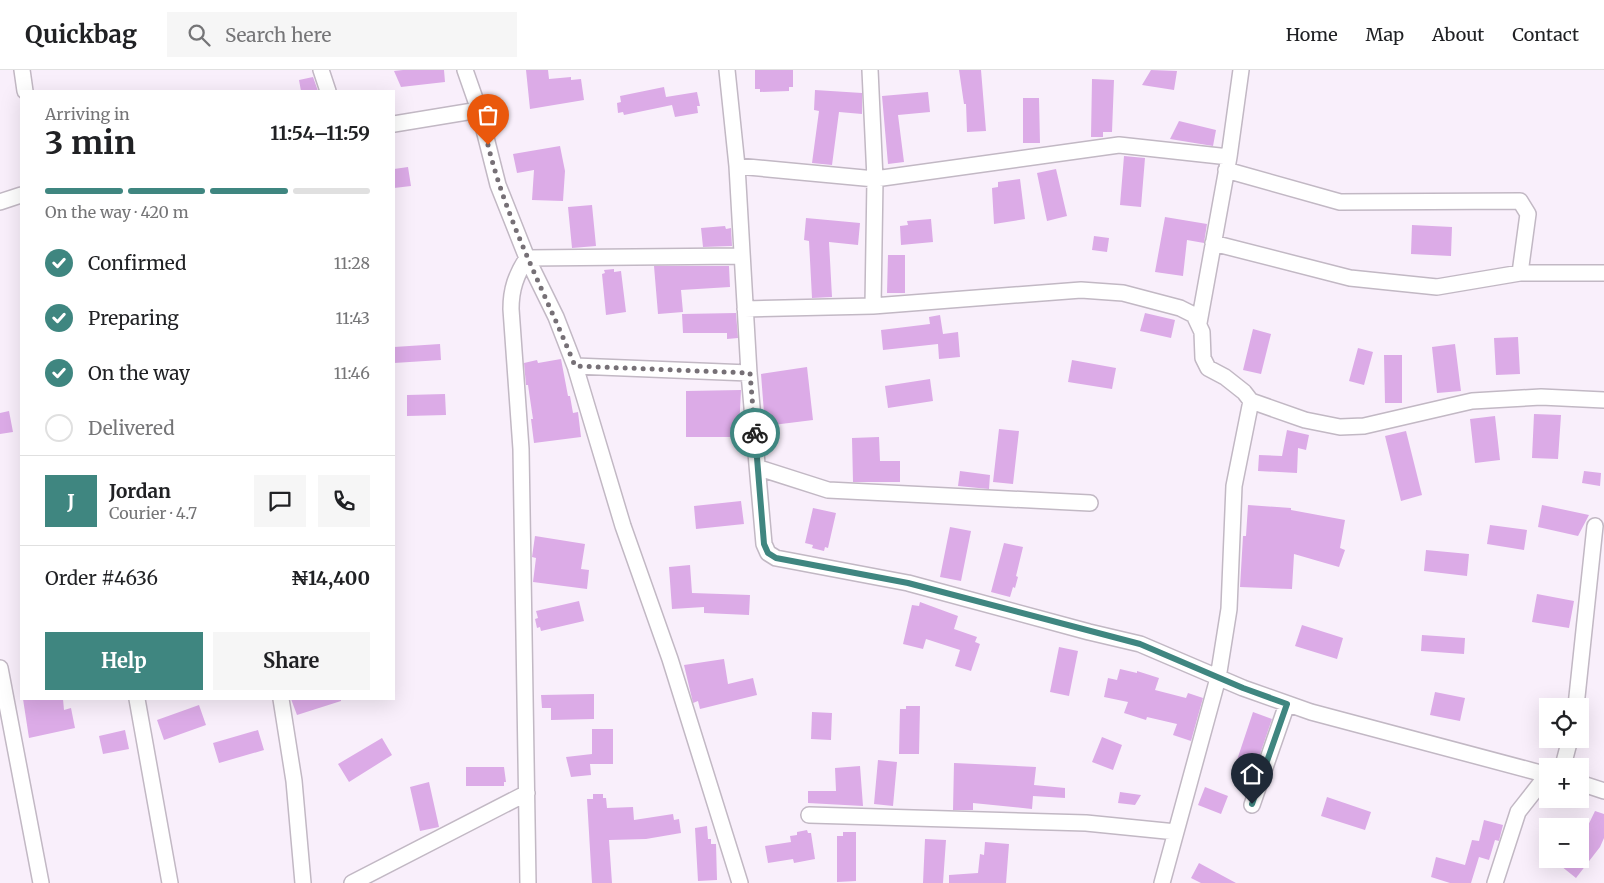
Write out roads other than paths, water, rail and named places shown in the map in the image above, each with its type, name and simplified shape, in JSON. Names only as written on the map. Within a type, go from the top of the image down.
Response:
[{"type":"street","points":[[22,70],[25,90]]},
{"type":"street","points":[[321,70],[328,90]]},
{"type":"street","points":[[465,70],[479,110],[498,185],[526,258],[556,317],[575,366],[623,526],[670,658],[740,883]]},
{"type":"street","points":[[727,70],[737,166],[745,309],[764,544],[768,553],[776,558],[908,583],[1140,644],[1218,678],[1287,704],[1395,736],[1539,773]]},
{"type":"street","points":[[870,70],[875,179],[873,306]]},
{"type":"street","points":[[1241,70],[1228,164],[1199,323],[1203,358],[1208,368],[1232,382],[1251,401],[1305,420],[1340,427],[1364,426],[1472,402],[1540,397],[1604,400]]},
{"type":"street","points":[[395,124],[479,110]]},
{"type":"street","points":[[737,166],[875,179],[1119,145],[1228,164],[1340,202],[1520,200],[1528,214],[1520,273]]},
{"type":"street","points":[[0,202],[20,196]]},
{"type":"street","points":[[1213,243],[1350,278],[1437,287],[1520,273],[1604,273]]},
{"type":"street","points":[[526,258],[742,256]]},
{"type":"street","points":[[526,258],[515,276],[511,294],[511,309],[521,449],[522,608],[528,883]]},
{"type":"street","points":[[745,309],[873,306],[1080,290],[1123,293],[1180,308],[1194,315],[1199,323]]},
{"type":"street","points":[[575,366],[750,373]]},
{"type":"street","points":[[1162,883],[1218,678],[1229,609],[1234,486],[1251,401]]},
{"type":"street","points":[[759,468],[828,490],[1090,503]]},
{"type":"street","points":[[1577,698],[1595,526]]},
{"type":"street","points":[[0,668],[41,883]]},
{"type":"street","points":[[137,700],[170,883]]},
{"type":"street","points":[[281,700],[294,781],[303,883]]},
{"type":"street","points":[[1252,804],[1287,704]]},
{"type":"street","points":[[1496,883],[1518,812],[1539,785]]},
{"type":"street","points":[[1589,786],[1604,791]]},
{"type":"street","points":[[352,883],[527,793]]},
{"type":"street","points":[[809,815],[1086,823],[1176,832]]}]
